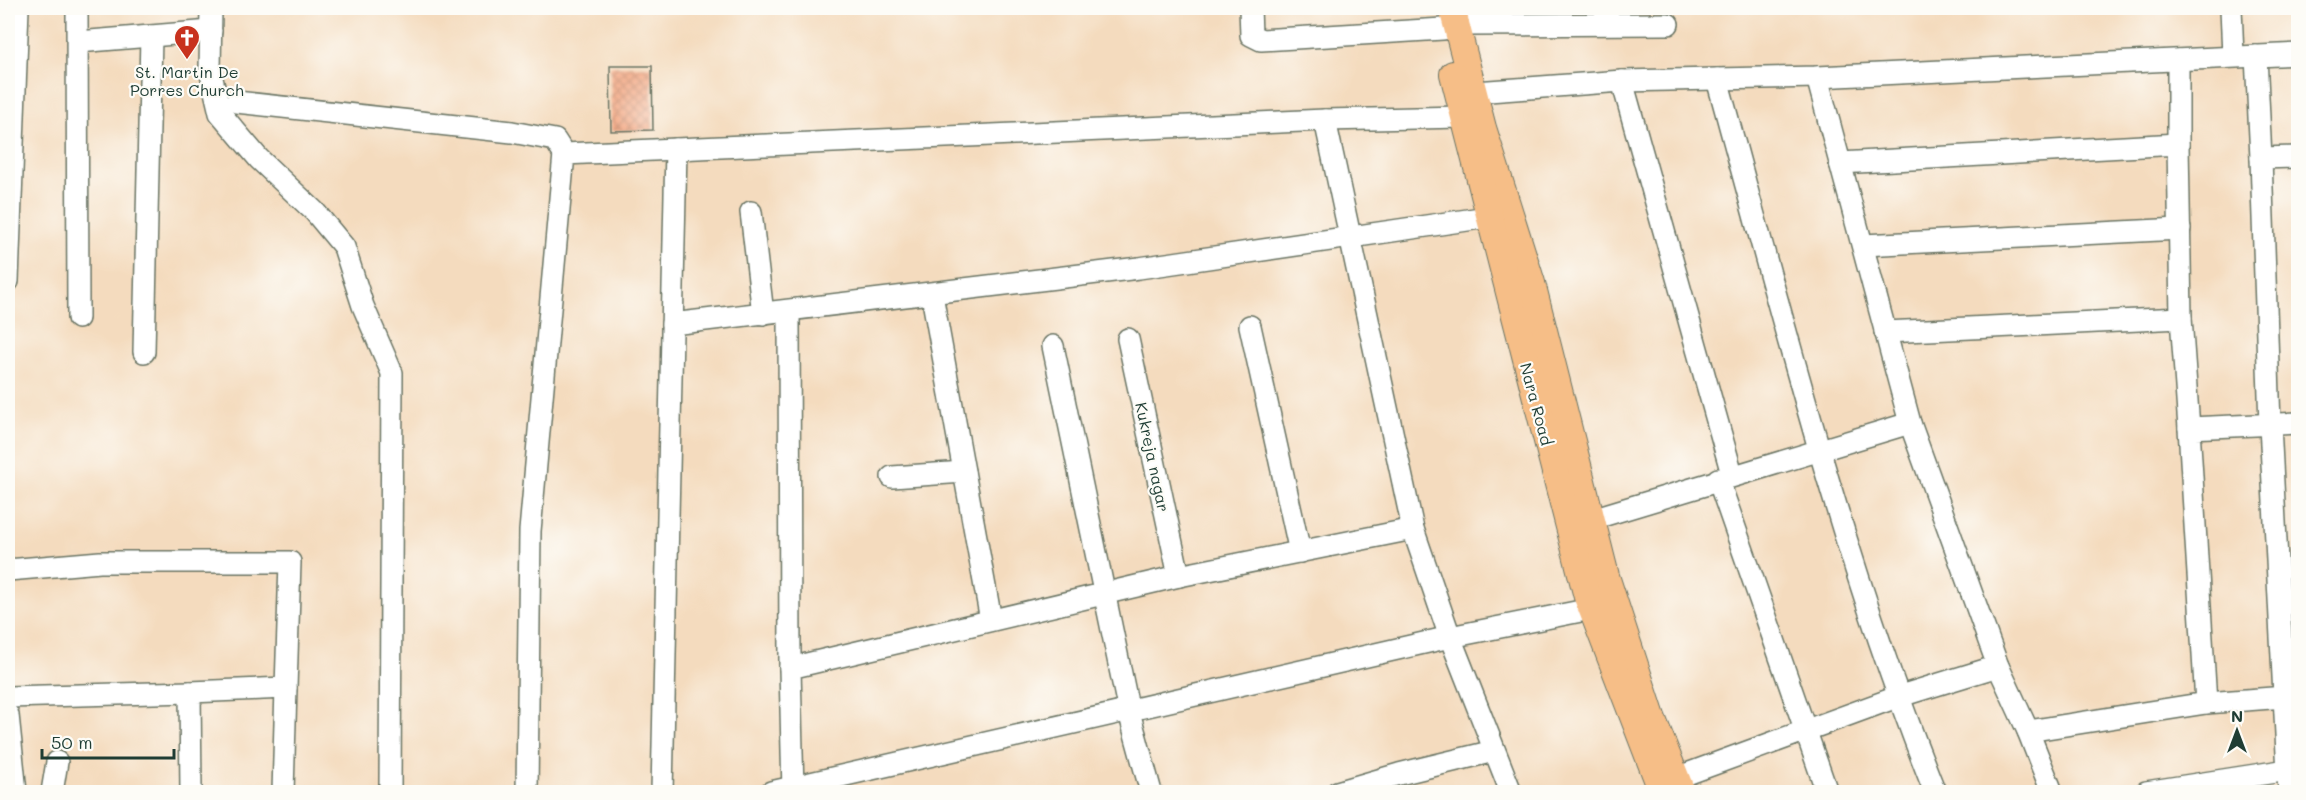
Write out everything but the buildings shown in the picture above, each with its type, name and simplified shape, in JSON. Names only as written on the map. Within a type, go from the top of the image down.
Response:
[{"type":"main road","name":"Nara Road","points":[[1447,17],[1475,92],[1532,284],[1606,576],[1673,787]]},
{"type":"main road","name":"Nara Road","points":[[1447,17],[1462,117],[1591,609],[1673,787]]},
{"type":"street","points":[[8,8],[16,8],[8,280]]},
{"type":"street","points":[[77,8],[78,318]]},
{"type":"street","points":[[211,8],[210,70],[220,112],[259,159],[315,212],[344,247],[363,306],[392,373],[390,792]]},
{"type":"street","points":[[1250,8],[1251,35],[1261,40],[1447,17],[1668,24]]},
{"type":"street","points":[[2231,8],[2233,56]]},
{"type":"street","points":[[78,42],[152,36],[211,36]]},
{"type":"street","points":[[144,352],[152,36]]},
{"type":"street","points":[[1475,92],[1622,81],[1717,80],[2298,54]]},
{"type":"street","points":[[2256,56],[2270,425],[2290,697],[2289,792]]},
{"type":"street","points":[[2178,60],[2181,318],[2206,703]]},
{"type":"street","points":[[1817,76],[1910,423],[1998,666],[2028,731],[2052,792]]},
{"type":"street","points":[[1717,80],[1820,451],[1897,698],[1935,792]]},
{"type":"street","points":[[1622,81],[1725,477],[1804,731],[1827,792]]},
{"type":"street","points":[[236,102],[512,132],[555,140],[564,153],[530,531],[527,792]]},
{"type":"street","points":[[564,153],[1325,120],[1462,117]]},
{"type":"street","points":[[1325,120],[1413,529],[1450,637],[1511,792]]},
{"type":"street","points":[[1840,163],[2178,144]]},
{"type":"street","points":[[662,792],[676,149]]},
{"type":"street","points":[[2261,158],[2298,158]]},
{"type":"street","points":[[751,212],[763,314]]},
{"type":"street","points":[[672,324],[932,295],[1488,217]]},
{"type":"street","points":[[1863,245],[2180,229]]},
{"type":"street","points":[[932,295],[991,620]]},
{"type":"street","points":[[789,311],[790,668],[793,790]]},
{"type":"street","points":[[1885,332],[2181,318]]},
{"type":"street","points":[[1250,326],[1300,552]]},
{"type":"street","name":"Kukreja nagar","points":[[1128,339],[1179,576]]},
{"type":"street","points":[[1053,346],[1129,712],[1152,792]]},
{"type":"street","points":[[1592,519],[1910,423]]},
{"type":"street","points":[[2188,428],[2298,423]]},
{"type":"street","points":[[892,477],[964,472]]},
{"type":"street","points":[[790,668],[1179,576],[1413,529]]},
{"type":"street","points":[[8,570],[100,562],[290,562],[283,792]]},
{"type":"street","points":[[771,792],[793,790],[1450,637],[1591,609]]},
{"type":"street","points":[[1673,787],[1804,731],[1998,666]]},
{"type":"street","points":[[8,697],[190,693],[286,688]]},
{"type":"street","points":[[190,693],[191,792]]},
{"type":"street","points":[[2028,731],[2206,703],[2290,697]]},
{"type":"street","points":[[8,715],[16,792]]},
{"type":"street","points":[[1337,792],[1403,783],[1494,751]]},
{"type":"street","points":[[52,792],[57,762]]},
{"type":"street","points":[[2146,792],[2288,770]]},
{"type":"place","name":"St. Martin De Porres Church","points":[[187,61]]}]
